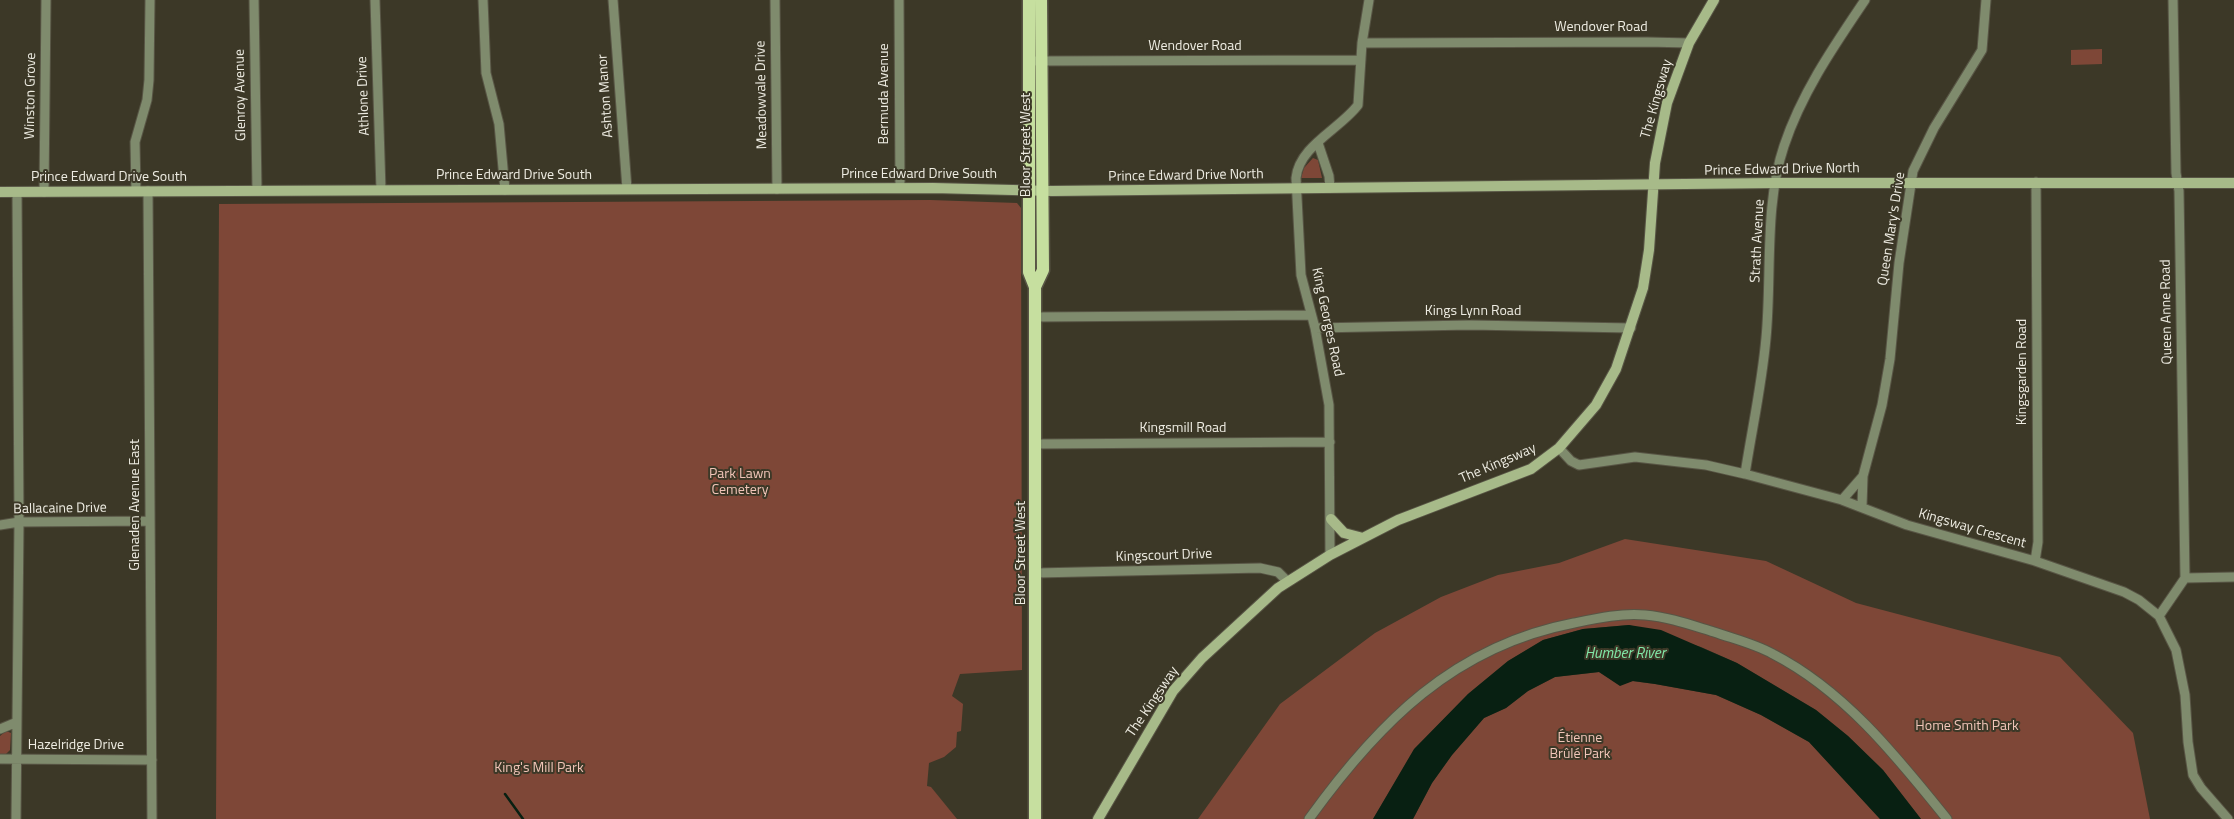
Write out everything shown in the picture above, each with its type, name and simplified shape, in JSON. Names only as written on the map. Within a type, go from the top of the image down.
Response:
[{"type":"main road","name":"Bloor Street West","points":[[1029,0],[1027,190],[1029,272],[1035,287],[1036,317],[1035,819]]},
{"type":"main road","name":"Bloor Street West","points":[[1035,287],[1043,270],[1042,0]]},
{"type":"street","name":"Winston Grove","points":[[44,192],[46,0]]},
{"type":"street","points":[[136,191],[135,142],[147,100],[150,80],[150,0]]},
{"type":"street","name":"Glenroy Avenue","points":[[254,0],[257,190]]},
{"type":"street","name":"Athlone Drive","points":[[375,0],[381,190]]},
{"type":"street","points":[[482,0],[486,72],[499,124],[504,190]]},
{"type":"street","name":"Ashton Manor","points":[[613,0],[627,189]]},
{"type":"street","name":"Meadowvale Drive","points":[[775,0],[777,189]]},
{"type":"street","name":"Bermuda Avenue","points":[[899,0],[900,188]]},
{"type":"street","name":"King Georges Road","points":[[1330,555],[1329,405],[1315,328],[1301,275],[1296,188],[1297,172],[1301,160],[1358,105],[1362,43],[1370,0]]},
{"type":"street","name":"The Kingsway","points":[[1098,819],[1159,713],[1184,678],[1249,614],[1287,581],[1330,555],[1420,510],[1531,469],[1559,448],[1583,422],[1608,386],[1631,328],[1645,277],[1652,185],[1663,119],[1689,43],[1714,0]]},
{"type":"street","name":"Strath Avenue","points":[[1745,474],[1766,339],[1775,183],[1784,145],[1800,106],[1827,57],[1865,0]]},
{"type":"street","name":"Queen Mary's Drive","points":[[1862,506],[1862,476],[1882,405],[1890,359],[1899,263],[1910,182],[1913,171],[1934,128],[1982,50],[1986,0]]},
{"type":"street","name":"Queen Anne Road","points":[[2173,0],[2185,578]]},
{"type":"street","name":"Wendover Road","points":[[1362,43],[1689,43]]},
{"type":"street","name":"Wendover Road","points":[[1028,61],[1361,60]]},
{"type":"street","points":[[1318,143],[1329,176],[1330,188]]},
{"type":"street","name":"Prince Edward Drive North","points":[[1027,190],[1910,182],[2234,183]]},
{"type":"street","name":"Kingsgarden Road","points":[[2035,561],[2038,542],[2036,182]]},
{"type":"street","name":"Prince Edward Drive South","points":[[0,192],[900,188],[1027,190]]},
{"type":"street","name":"Glenaden Avenue East","points":[[148,191],[152,819]]},
{"type":"street","points":[[16,819],[19,522],[17,192]]},
{"type":"street","points":[[1036,317],[1311,315]]},
{"type":"street","name":"Kings Lynn Road","points":[[1315,328],[1460,325],[1631,328]]},
{"type":"street","name":"Kingsmill Road","points":[[1036,444],[1330,442]]},
{"type":"street","name":"Kingsway Crescent","points":[[1559,448],[1571,461],[1579,465],[1635,457],[1706,465],[1745,474],[1842,500],[1862,506],[1907,525],[2035,561],[2124,592],[2139,600],[2159,616],[2176,650],[2181,671],[2193,775],[2201,788],[2228,819]]},
{"type":"street","name":"Queen Mary's Drive","points":[[1842,500],[1862,476]]},
{"type":"street","points":[[1331,519],[1344,534],[1363,538]]},
{"type":"street","name":"Ballacaine Drive","points":[[0,525],[19,522],[150,521]]},
{"type":"street","name":"Kingscourt Drive","points":[[1036,573],[1260,568],[1278,572],[1287,581]]},
{"type":"street","points":[[2159,616],[2185,578],[2234,577]]},
{"type":"street","points":[[1309,819],[1330,789],[1383,728],[1426,688],[1449,673],[1475,657],[1521,636],[1569,624],[1631,614],[1682,622],[1773,654],[1850,709],[1875,734],[1946,819]]},
{"type":"street","points":[[0,729],[17,722]]},
{"type":"street","name":"Hazelridge Drive","points":[[0,759],[152,760]]},
{"type":"green space","points":[[2102,49],[2102,64],[2071,65],[2071,50]]},
{"type":"green space","points":[[1313,158],[1318,160],[1322,178],[1301,178],[1304,168]]},
{"type":"green space","name":"Park Lawn Cemetery","points":[[930,200],[1017,203],[1021,208],[1022,670],[960,674],[952,696],[963,704],[961,731],[957,732],[956,747],[944,757],[929,763],[927,786],[931,787],[957,819],[216,819],[219,204]]},
{"type":"green space","name":"Home Smith Park","points":[[1625,539],[1766,561],[1856,603],[2060,657],[2133,733],[2150,819],[1921,819],[1883,770],[1848,736],[1816,710],[1737,663],[1701,647],[1629,625],[1583,629],[1543,640],[1508,661],[1468,694],[1415,749],[1373,819],[1198,819],[1280,704],[1375,633],[1441,597],[1498,575],[1559,563]]},
{"type":"green space","name":"Étienne Brûlé Park","points":[[1599,672],[1620,685],[1632,681],[1716,695],[1761,715],[1809,742],[1880,819],[1413,819],[1432,783],[1452,755],[1484,718],[1506,708],[1528,691],[1555,677]]},
{"type":"green space","points":[[6,731],[11,733],[10,750],[6,754],[0,754],[0,736]]},
{"type":"water","name":"Humber River","points":[[1629,625],[1661,630],[1737,663],[1816,710],[1848,736],[1883,770],[1921,819],[1880,819],[1809,742],[1761,715],[1716,695],[1633,681],[1620,686],[1599,672],[1555,677],[1528,691],[1506,708],[1484,718],[1452,755],[1432,783],[1413,819],[1373,819],[1414,749],[1468,694],[1508,661],[1543,640],[1583,629]]},
{"type":"waterway","points":[[505,794],[523,819]]},
{"type":"park label","name":"King's Mill Park","points":[[539,769]]}]
